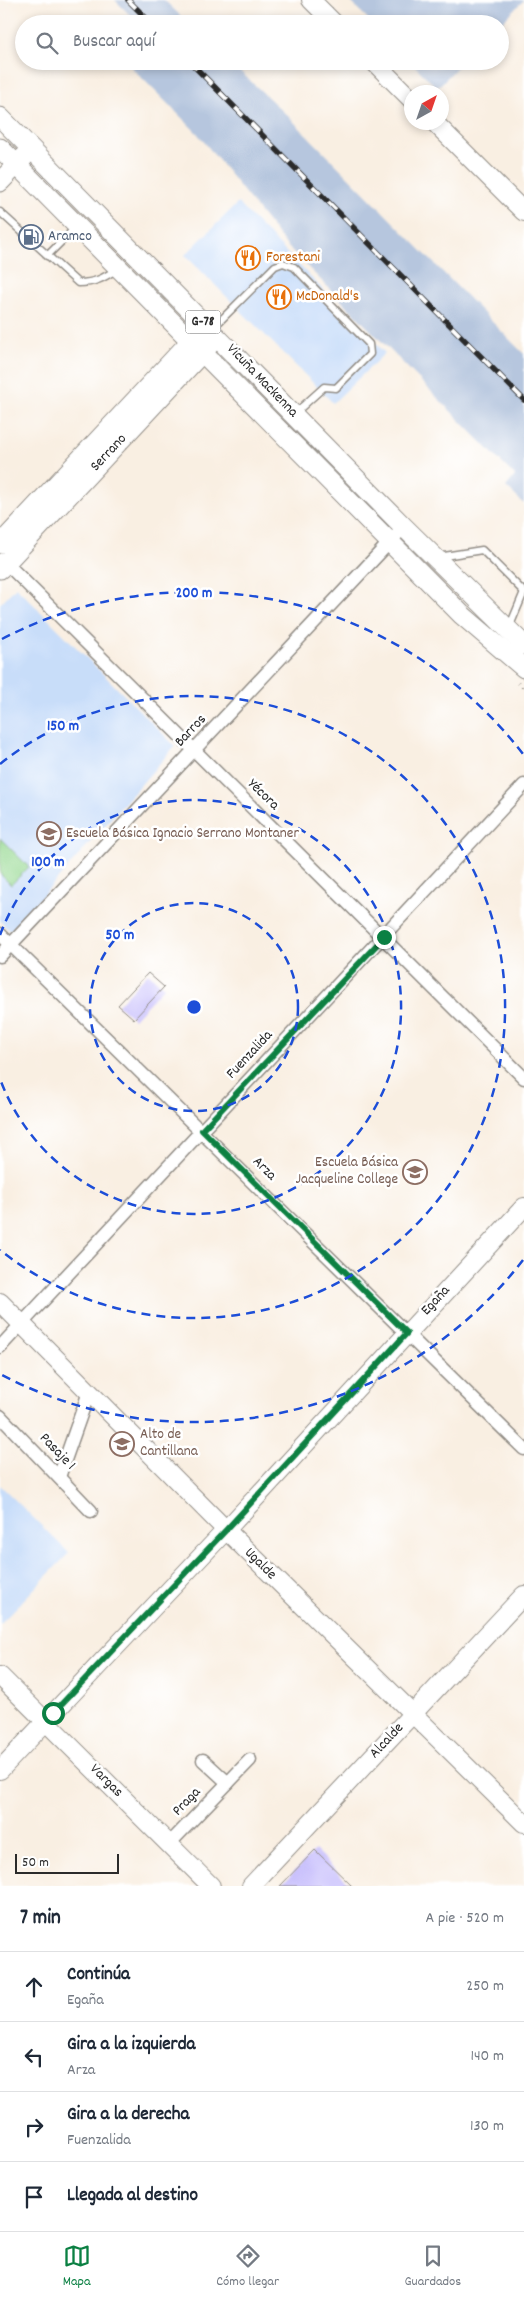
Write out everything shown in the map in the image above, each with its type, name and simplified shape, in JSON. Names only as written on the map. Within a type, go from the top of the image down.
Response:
[{"type":"main road","name":"Vicuña Mackenna","points":[[0,117],[404,527],[524,645]]},
{"type":"main road","name":"Vicuña Mackenna","points":[[0,148],[467,620],[524,668]]},
{"type":"main road","points":[[0,182],[31,149]]},
{"type":"main road","name":"Serrano","points":[[2,563],[211,330]]},
{"type":"street","points":[[311,0],[326,15]]},
{"type":"street","points":[[382,70],[404,92]]},
{"type":"street","points":[[442,130],[524,212]]},
{"type":"street","name":"Serrano","points":[[0,544],[196,347]]},
{"type":"street","name":"Barros","points":[[0,956],[404,527]]},
{"type":"street","name":"Yécora","points":[[2,563],[384,937],[524,1078]]},
{"type":"street","name":"Fuenzalida","points":[[0,1347],[524,785]]},
{"type":"street","name":"Arza","points":[[0,934],[202,1130],[524,1449]]},
{"type":"street","name":"Egaña","points":[[0,1770],[226,1530],[524,1206]]},
{"type":"street","name":"Ugalde","points":[[0,1302],[226,1530],[524,1822]]},
{"type":"street","points":[[59,1477],[89,1392]]},
{"type":"street","name":"Pasaje 1","points":[[0,1416],[91,1511]]},
{"type":"street","name":"Alcalde","points":[[251,1886],[524,1595]]},
{"type":"street","name":"Vargas","points":[[0,1676],[211,1886]]},
{"type":"street","points":[[203,1760],[228,1783]]},
{"type":"street","name":"Praga","points":[[169,1844],[250,1760]]},
{"type":"lane","points":[[0,212],[78,283],[91,283],[104,278],[118,268]]},
{"type":"lane","points":[[47,256],[77,226]]},
{"type":"lane","points":[[211,330],[275,266],[283,263],[294,267],[369,344],[370,354],[336,388],[324,387],[294,414]]},
{"type":"lane","points":[[435,557],[482,550],[524,592],[509,630]]},
{"type":"shaded area","points":[[115,0],[164,0],[180,15],[130,15]]},
{"type":"shaded area","points":[[349,0],[524,0],[509,15],[364,15]]},
{"type":"shaded area","points":[[134,70],[239,70],[290,118],[524,354],[524,504],[506,487],[515,476],[287,246],[197,133]]},
{"type":"shaded area","points":[[419,70],[454,70],[440,85],[434,85]]},
{"type":"shaded area","points":[[238,203],[385,353],[333,403],[185,255]]},
{"type":"shaded area","name":"Escuela Básica Ignacio Serrano Montaner","points":[[16,587],[175,746],[11,932],[0,921],[0,604]]},
{"type":"shaded area","points":[[0,1485],[69,1553],[0,1624]]},
{"type":"green space","points":[[0,838],[29,867],[11,885],[0,874]]},
{"type":"building","points":[[148,973],[164,987],[134,1019],[118,1005]]},
{"type":"building","points":[[315,1850],[352,1886],[280,1886]]},
{"type":"railway","points":[[128,0],[143,15]]},
{"type":"railway","points":[[198,70],[524,400]]},
{"type":"place","name":"Aramco","points":[[31,237]]},
{"type":"place","name":"Forestani","points":[[248,258]]},
{"type":"place","name":"McDonald's","points":[[279,297]]},
{"type":"place","name":"Escuela Básica Ignacio Serrano Montaner","points":[[49,834]]},
{"type":"place","name":"Escuela Básica Jacqueline College","points":[[415,1172]]},
{"type":"place","name":"Alto de Cantillana","points":[[122,1444]]},
{"type":"route","points":[[53,1713],[226,1530],[407,1333],[202,1130],[384,937]]}]
